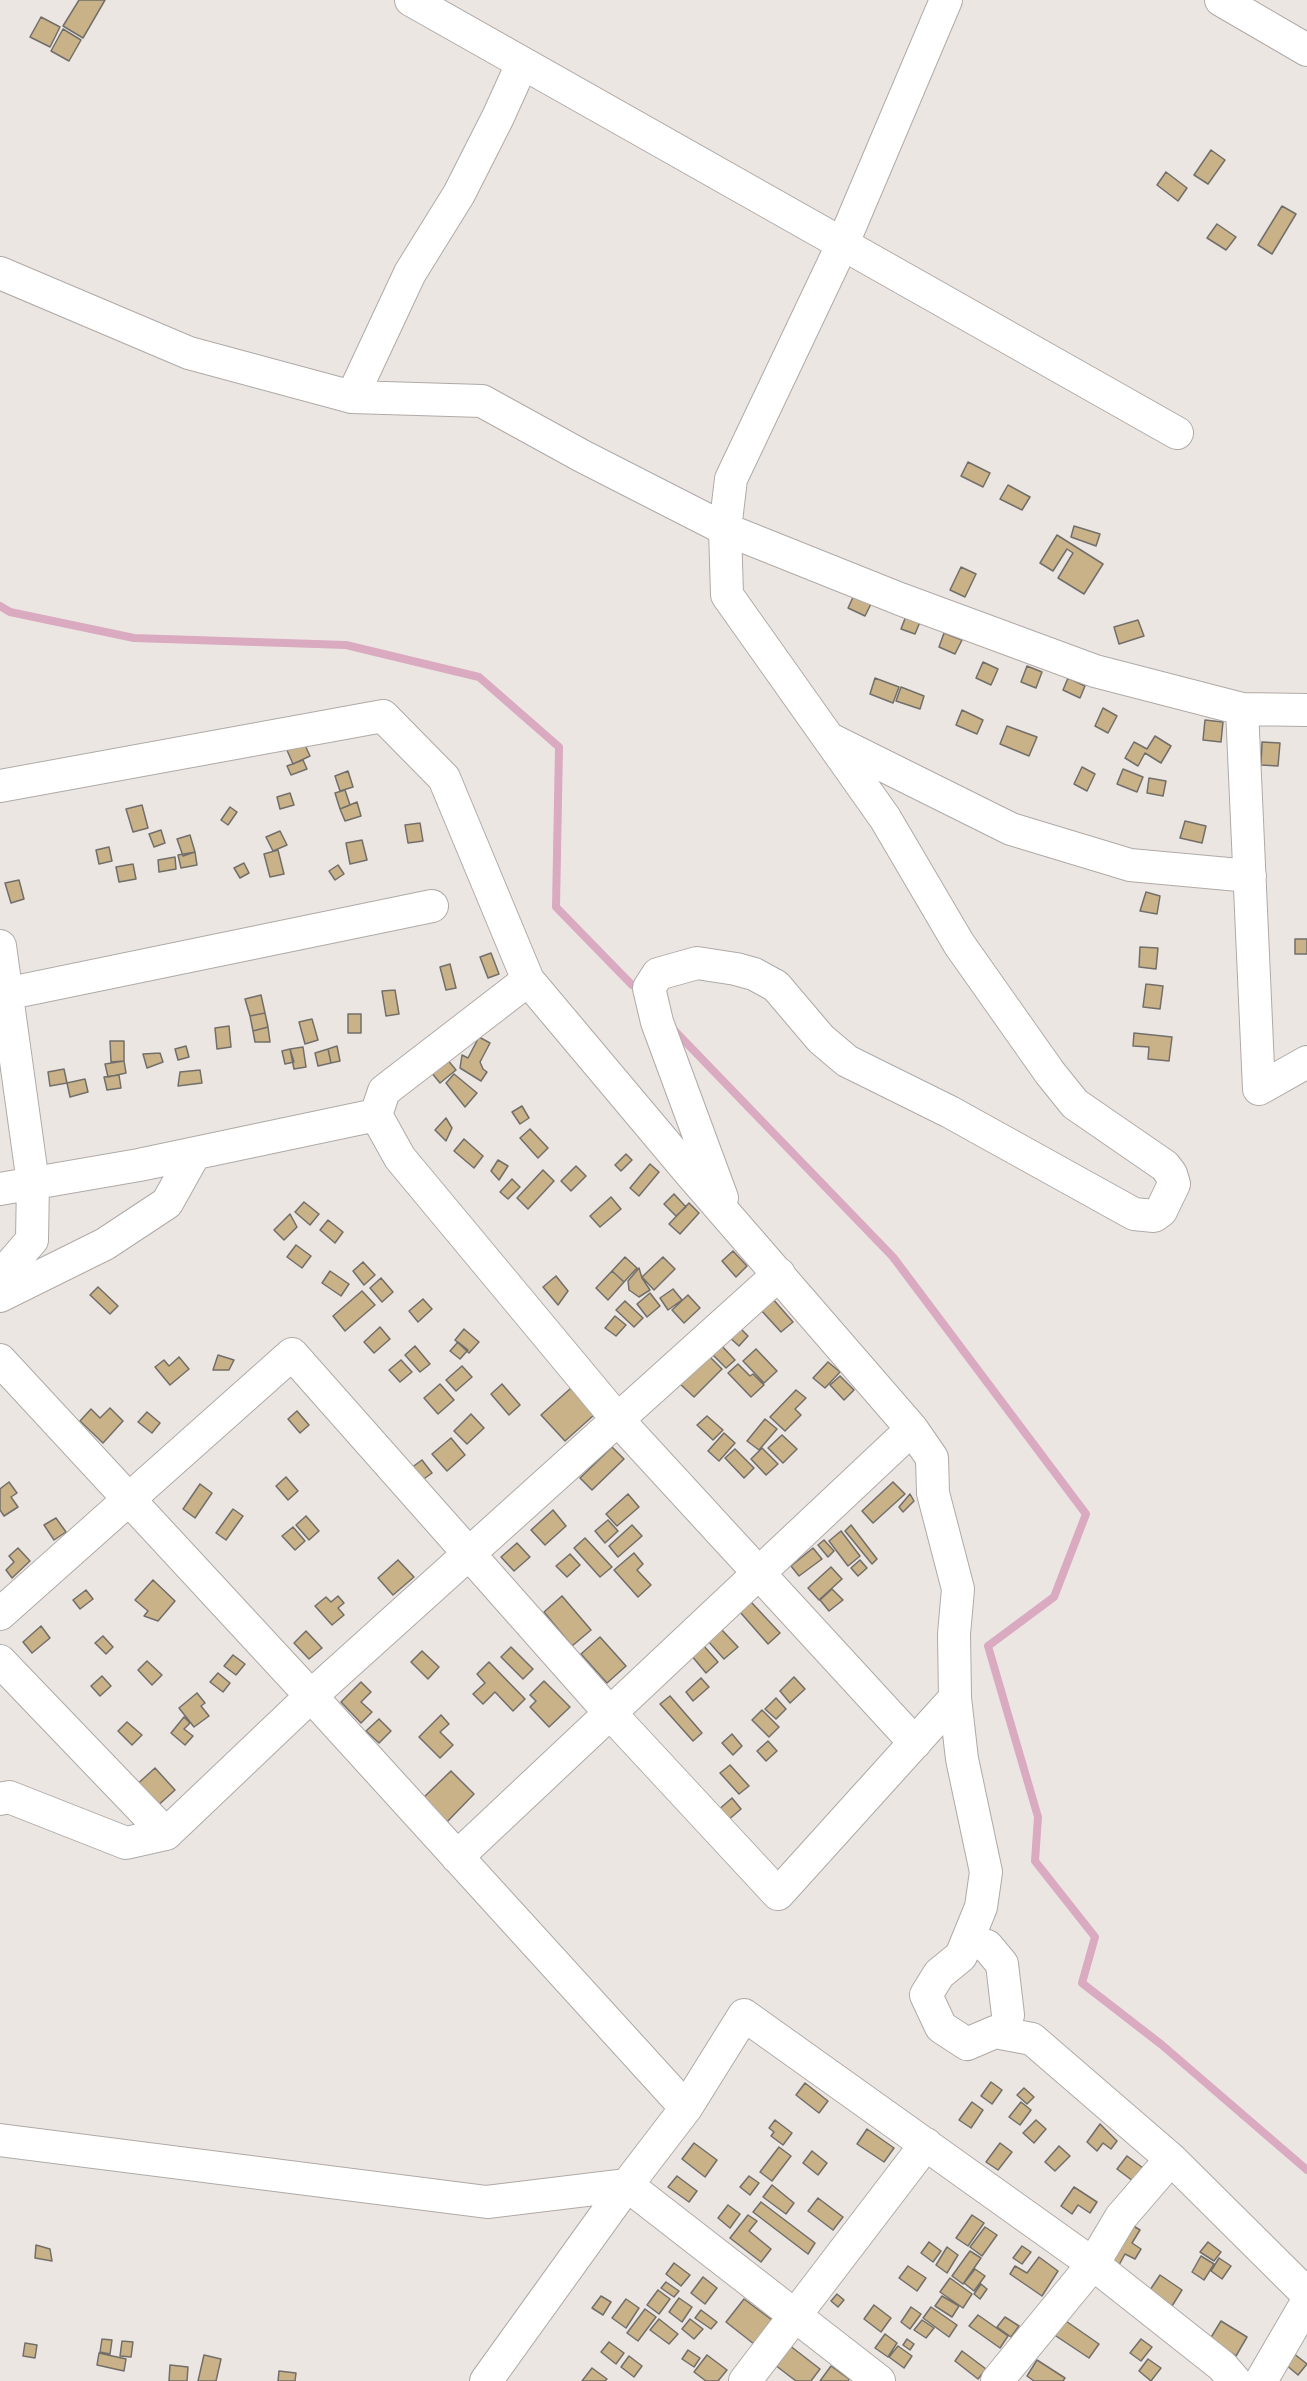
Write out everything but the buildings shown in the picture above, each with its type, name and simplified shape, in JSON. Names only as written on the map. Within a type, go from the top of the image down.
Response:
[{"type":"street","points":[[411,0],[1177,433]]},
{"type":"street","points":[[728,1216],[657,1022],[649,988],[658,974],[697,963],[754,974],[776,986],[821,1039],[847,1061],[950,1112],[1134,1214],[1154,1216],[1161,1212],[1174,1184],[1171,1174],[1165,1167],[1075,1104],[1050,1073],[959,944],[885,818],[727,595],[725,529],[731,479],[843,243],[946,0]]},
{"type":"street","points":[[1221,0],[1307,50]]},
{"type":"street","points":[[352,398],[410,273],[459,194],[522,64]]},
{"type":"street","points":[[0,273],[189,353],[352,398],[482,401],[582,456],[725,529],[900,599],[1095,671],[1242,709],[1307,710]]},
{"type":"street","points":[[1242,709],[1259,1089],[1307,1062]]},
{"type":"street","points":[[0,786],[383,716],[444,778],[528,980],[912,1430],[932,1458],[933,1493],[958,1589],[954,1634],[955,1698],[962,1759],[986,1872],[981,1907],[961,1956],[939,1974],[926,1995],[941,2027],[967,2044],[995,2032],[1032,2039],[1171,2159],[1307,2294]]},
{"type":"street","points":[[828,739],[1011,829],[1130,865],[1250,876]]},
{"type":"street","points":[[3,995],[432,906]]},
{"type":"street","points":[[0,946],[3,995],[33,1183],[32,1240],[0,1277]]},
{"type":"street","points":[[528,980],[384,1091],[376,1115],[400,1158],[618,1420],[915,1743]]},
{"type":"street","points":[[0,1189],[195,1153],[376,1115]]},
{"type":"street","points":[[0,1296],[105,1244],[167,1203],[195,1153]]},
{"type":"street","points":[[0,1799],[9,1797],[126,1843],[166,1834],[311,1696],[779,1274]]},
{"type":"street","points":[[0,1614],[292,1354],[610,1713],[778,1894],[955,1698]]},
{"type":"street","points":[[0,1360],[311,1696],[686,2108]]},
{"type":"street","points":[[457,1857],[912,1430]]},
{"type":"street","points":[[0,1661],[166,1834]]},
{"type":"street","points":[[968,1940],[987,1946],[1002,1964],[1008,2016]]},
{"type":"street","points":[[486,2381],[627,2185],[686,2108],[744,2014],[1093,2264],[1222,2366],[1235,2381]]},
{"type":"street","points":[[0,2139],[487,2202],[627,2185],[879,2381]]},
{"type":"street","points":[[745,2381],[926,2144]]},
{"type":"street","points":[[997,2381],[1093,2264],[1121,2217],[1171,2159]]},
{"type":"street","points":[[1261,2381],[1307,2302]]},
{"type":"waterway","points":[[0,606],[10,612],[134,638],[346,645],[479,677],[559,747],[556,907],[632,985]]},
{"type":"waterway","points":[[673,1029],[893,1257],[1086,1514],[1054,1597],[988,1646],[1038,1817],[1035,1861],[1095,1937],[1082,1983],[1162,2045],[1307,2170]]}]
